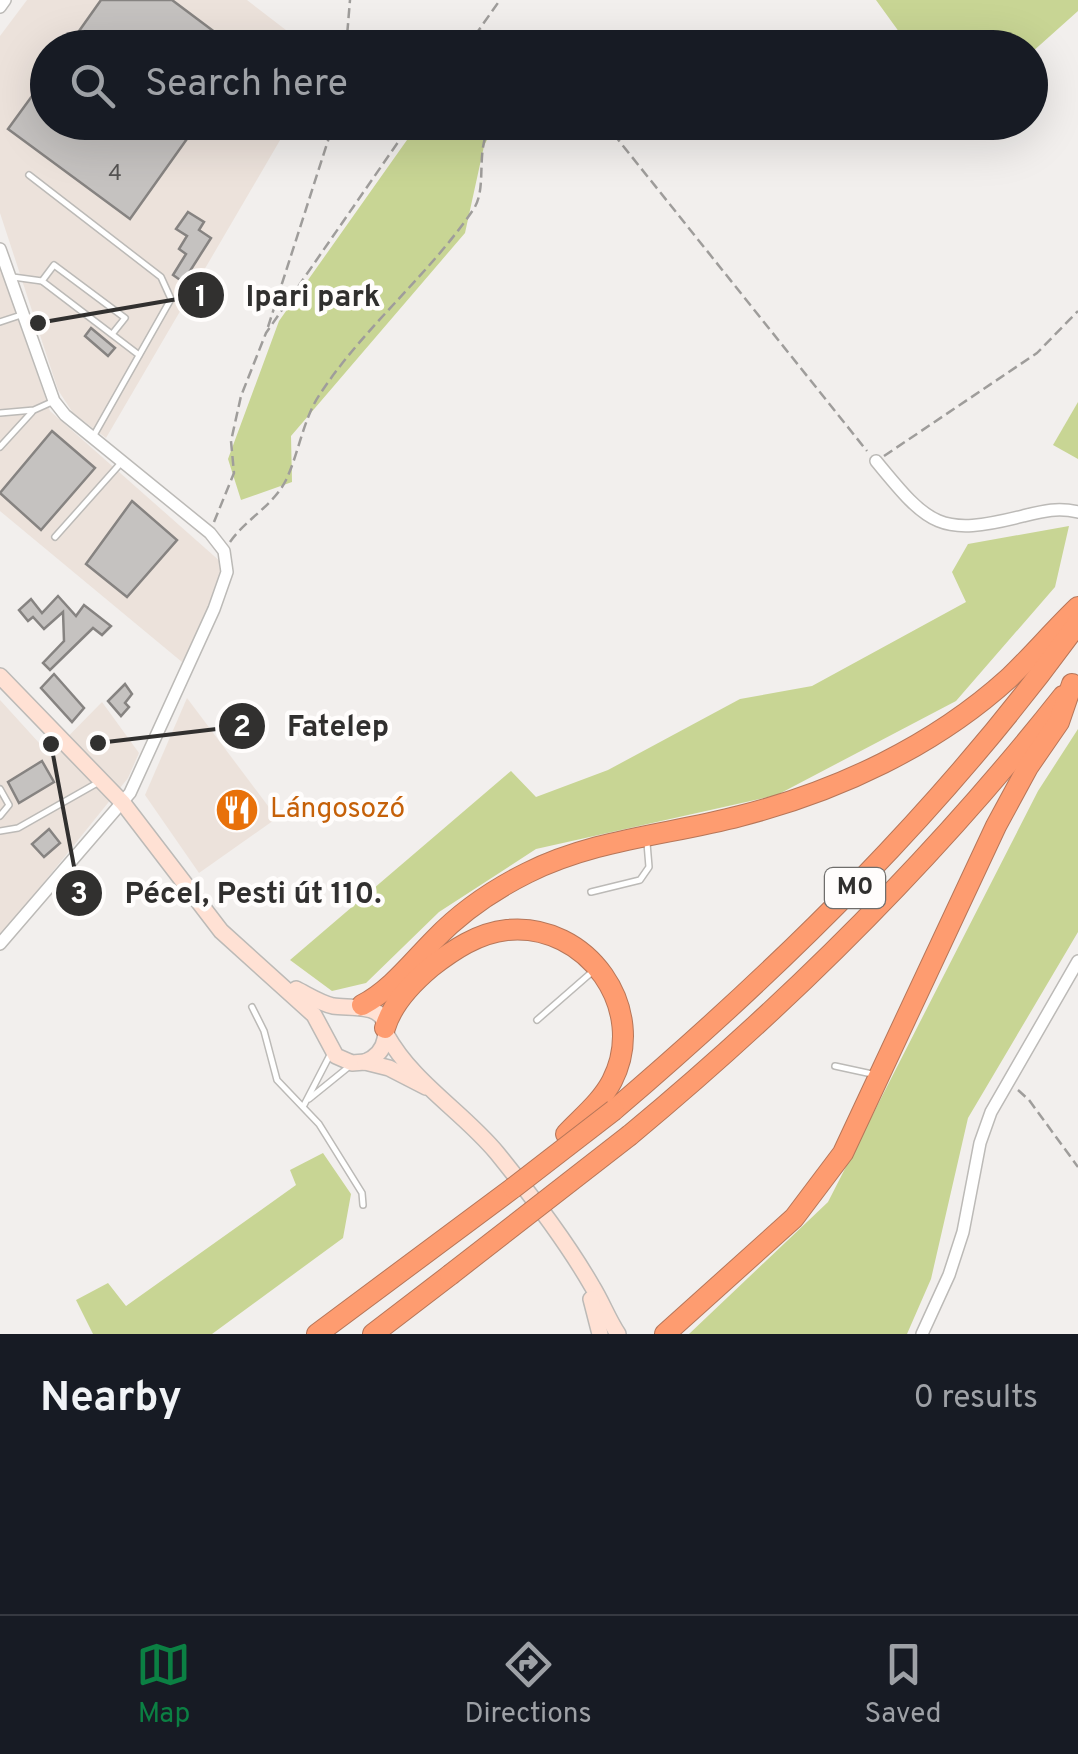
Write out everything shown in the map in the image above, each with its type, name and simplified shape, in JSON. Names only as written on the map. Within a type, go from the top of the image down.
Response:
[{"type":"highway","points":[[354,1006],[390,986],[450,924],[507,883],[575,852],[762,810],[816,793],[876,766],[930,736],[983,699],[1078,607]]},
{"type":"highway","name":"M0","points":[[317,1334],[614,1110],[746,994],[872,870],[968,763],[1078,623]]},
{"type":"highway","points":[[665,1334],[766,1246],[811,1198],[843,1153],[996,826],[1028,767],[1059,722],[1075,680]]},
{"type":"highway","name":"M0","points":[[372,1334],[630,1135],[764,1020],[860,928],[989,785],[1075,680]]},
{"type":"highway","points":[[385,1031],[393,1008],[427,971],[457,948],[485,935],[518,930],[540,933],[573,946],[598,966],[620,1010],[623,1044],[612,1080],[602,1096],[513,1188]]},
{"type":"main road","points":[[0,676],[123,803],[196,902],[234,943],[314,1015],[342,1060],[399,1072],[426,1087]]},
{"type":"main road","points":[[0,686],[26,704]]},
{"type":"main road","points":[[271,975],[323,1003],[354,1006],[378,1014],[394,1050],[426,1087],[495,1151],[553,1226],[618,1334]]},
{"type":"main road","points":[[329,1042],[332,1018],[354,1006]]},
{"type":"main road","points":[[358,1063],[382,1049],[385,1031]]},
{"type":"main road","points":[[576,1263],[600,1334]]},
{"type":"street","points":[[0,7],[5,0]]},
{"type":"street","points":[[0,249],[54,401],[92,438],[210,533],[224,551],[228,572],[123,803],[60,870],[0,944]]},
{"type":"street","points":[[876,461],[912,505],[955,528],[1061,508],[1078,512]]},
{"type":"street","points":[[922,1334],[964,1232],[980,1143],[991,1112],[1078,961]]},
{"type":"lane","points":[[29,175],[161,278],[170,300],[92,438]]},
{"type":"lane","points":[[42,282],[54,266],[124,318],[112,334]]},
{"type":"lane","points":[[10,277],[42,282],[140,355]]},
{"type":"lane","points":[[0,322],[22,315]]},
{"type":"lane","points":[[0,414],[34,410],[54,401]]},
{"type":"lane","points":[[0,447],[34,410]]},
{"type":"lane","points":[[55,538],[122,462]]},
{"type":"lane","points":[[0,831],[18,828],[102,780]]},
{"type":"lane","points":[[0,789],[9,805],[0,816]]},
{"type":"lane","points":[[591,892],[629,884],[644,876],[650,860],[646,836]]},
{"type":"lane","points":[[537,1020],[598,966]]},
{"type":"lane","points":[[252,1006],[264,1031],[277,1080],[305,1103],[356,1181],[363,1205]]},
{"type":"lane","points":[[305,1103],[329,1042]]},
{"type":"lane","points":[[305,1103],[358,1063]]},
{"type":"lane","points":[[835,1066],[880,1077]]},
{"type":"path","points":[[348,30],[350,0]]},
{"type":"path","points":[[480,28],[500,0]]},
{"type":"path","points":[[210,533],[234,472],[232,441],[241,396],[266,333],[328,140]]},
{"type":"path","points":[[266,333],[400,140]]},
{"type":"path","points":[[224,551],[278,494],[318,397],[378,317],[476,206],[483,140]]},
{"type":"path","points":[[618,140],[876,461],[1037,353],[1078,310]]},
{"type":"path","points":[[1009,1084],[1029,1100],[1078,1167]]},
{"type":"shaded area","points":[[27,0],[247,0],[286,30],[30,30],[30,140],[280,140],[106,438],[73,413],[58,390],[0,213],[0,36]]},
{"type":"shaded area","points":[[0,267],[50,411],[231,571],[182,662],[0,511]]},
{"type":"shaded area","points":[[187,698],[277,818],[199,873],[145,795]]},
{"type":"shaded area","points":[[0,700],[50,755],[102,702],[139,753],[128,778],[0,937]]},
{"type":"green space","points":[[876,0],[1078,0],[1078,11],[1048,38],[1048,30],[898,30]]},
{"type":"green space","points":[[407,140],[487,140],[465,233],[291,436],[292,482],[241,500],[228,459],[279,321]]},
{"type":"green space","points":[[1078,402],[1078,459],[1053,445]]},
{"type":"green space","points":[[1069,526],[1055,587],[956,701],[777,795],[536,849],[439,912],[366,983],[332,991],[290,960],[511,771],[536,797],[608,770],[740,699],[812,686],[966,602],[952,572],[968,544]]},
{"type":"green space","points":[[1078,729],[1078,932],[968,1118],[931,1279],[907,1334],[689,1334],[828,1202],[1038,791]]},
{"type":"green space","points":[[323,1153],[351,1194],[343,1238],[212,1334],[93,1334],[76,1300],[108,1283],[126,1306],[296,1185],[290,1170]]},
{"type":"building","points":[[101,0],[172,0],[212,30],[80,30]]},
{"type":"building","points":[[30,99],[30,140],[186,140],[130,219],[8,129]]},
{"type":"building","points":[[188,212],[204,222],[199,230],[211,238],[183,282],[173,275],[186,254],[179,249],[187,236],[176,229]]},
{"type":"building","points":[[91,328],[115,348],[108,356],[85,336]]},
{"type":"building","points":[[52,431],[95,468],[41,530],[0,493]]},
{"type":"building","points":[[132,501],[177,540],[127,597],[86,564]]},
{"type":"building","points":[[58,596],[76,616],[84,605],[111,626],[102,635],[93,628],[50,670],[43,663],[64,641],[63,612],[44,629],[33,617],[28,621],[19,610],[31,599],[42,613]]},
{"type":"building","points":[[54,674],[84,708],[72,722],[41,688]]},
{"type":"building","points":[[125,684],[132,694],[125,703],[129,707],[121,716],[108,701]]},
{"type":"building","points":[[42,761],[54,782],[19,803],[8,782]]},
{"type":"building","points":[[237,795],[251,816],[239,824],[225,803]]},
{"type":"building","points":[[49,829],[60,843],[44,857],[32,844]]},
{"type":"place","name":"Ipari park","points":[[38,323]]},
{"type":"place","name":"Fatelep","points":[[98,743]]},
{"type":"place","name":"Pécel, Pesti út 110.","points":[[51,744]]},
{"type":"place","name":"Lángosozó","points":[[237,810]]}]
